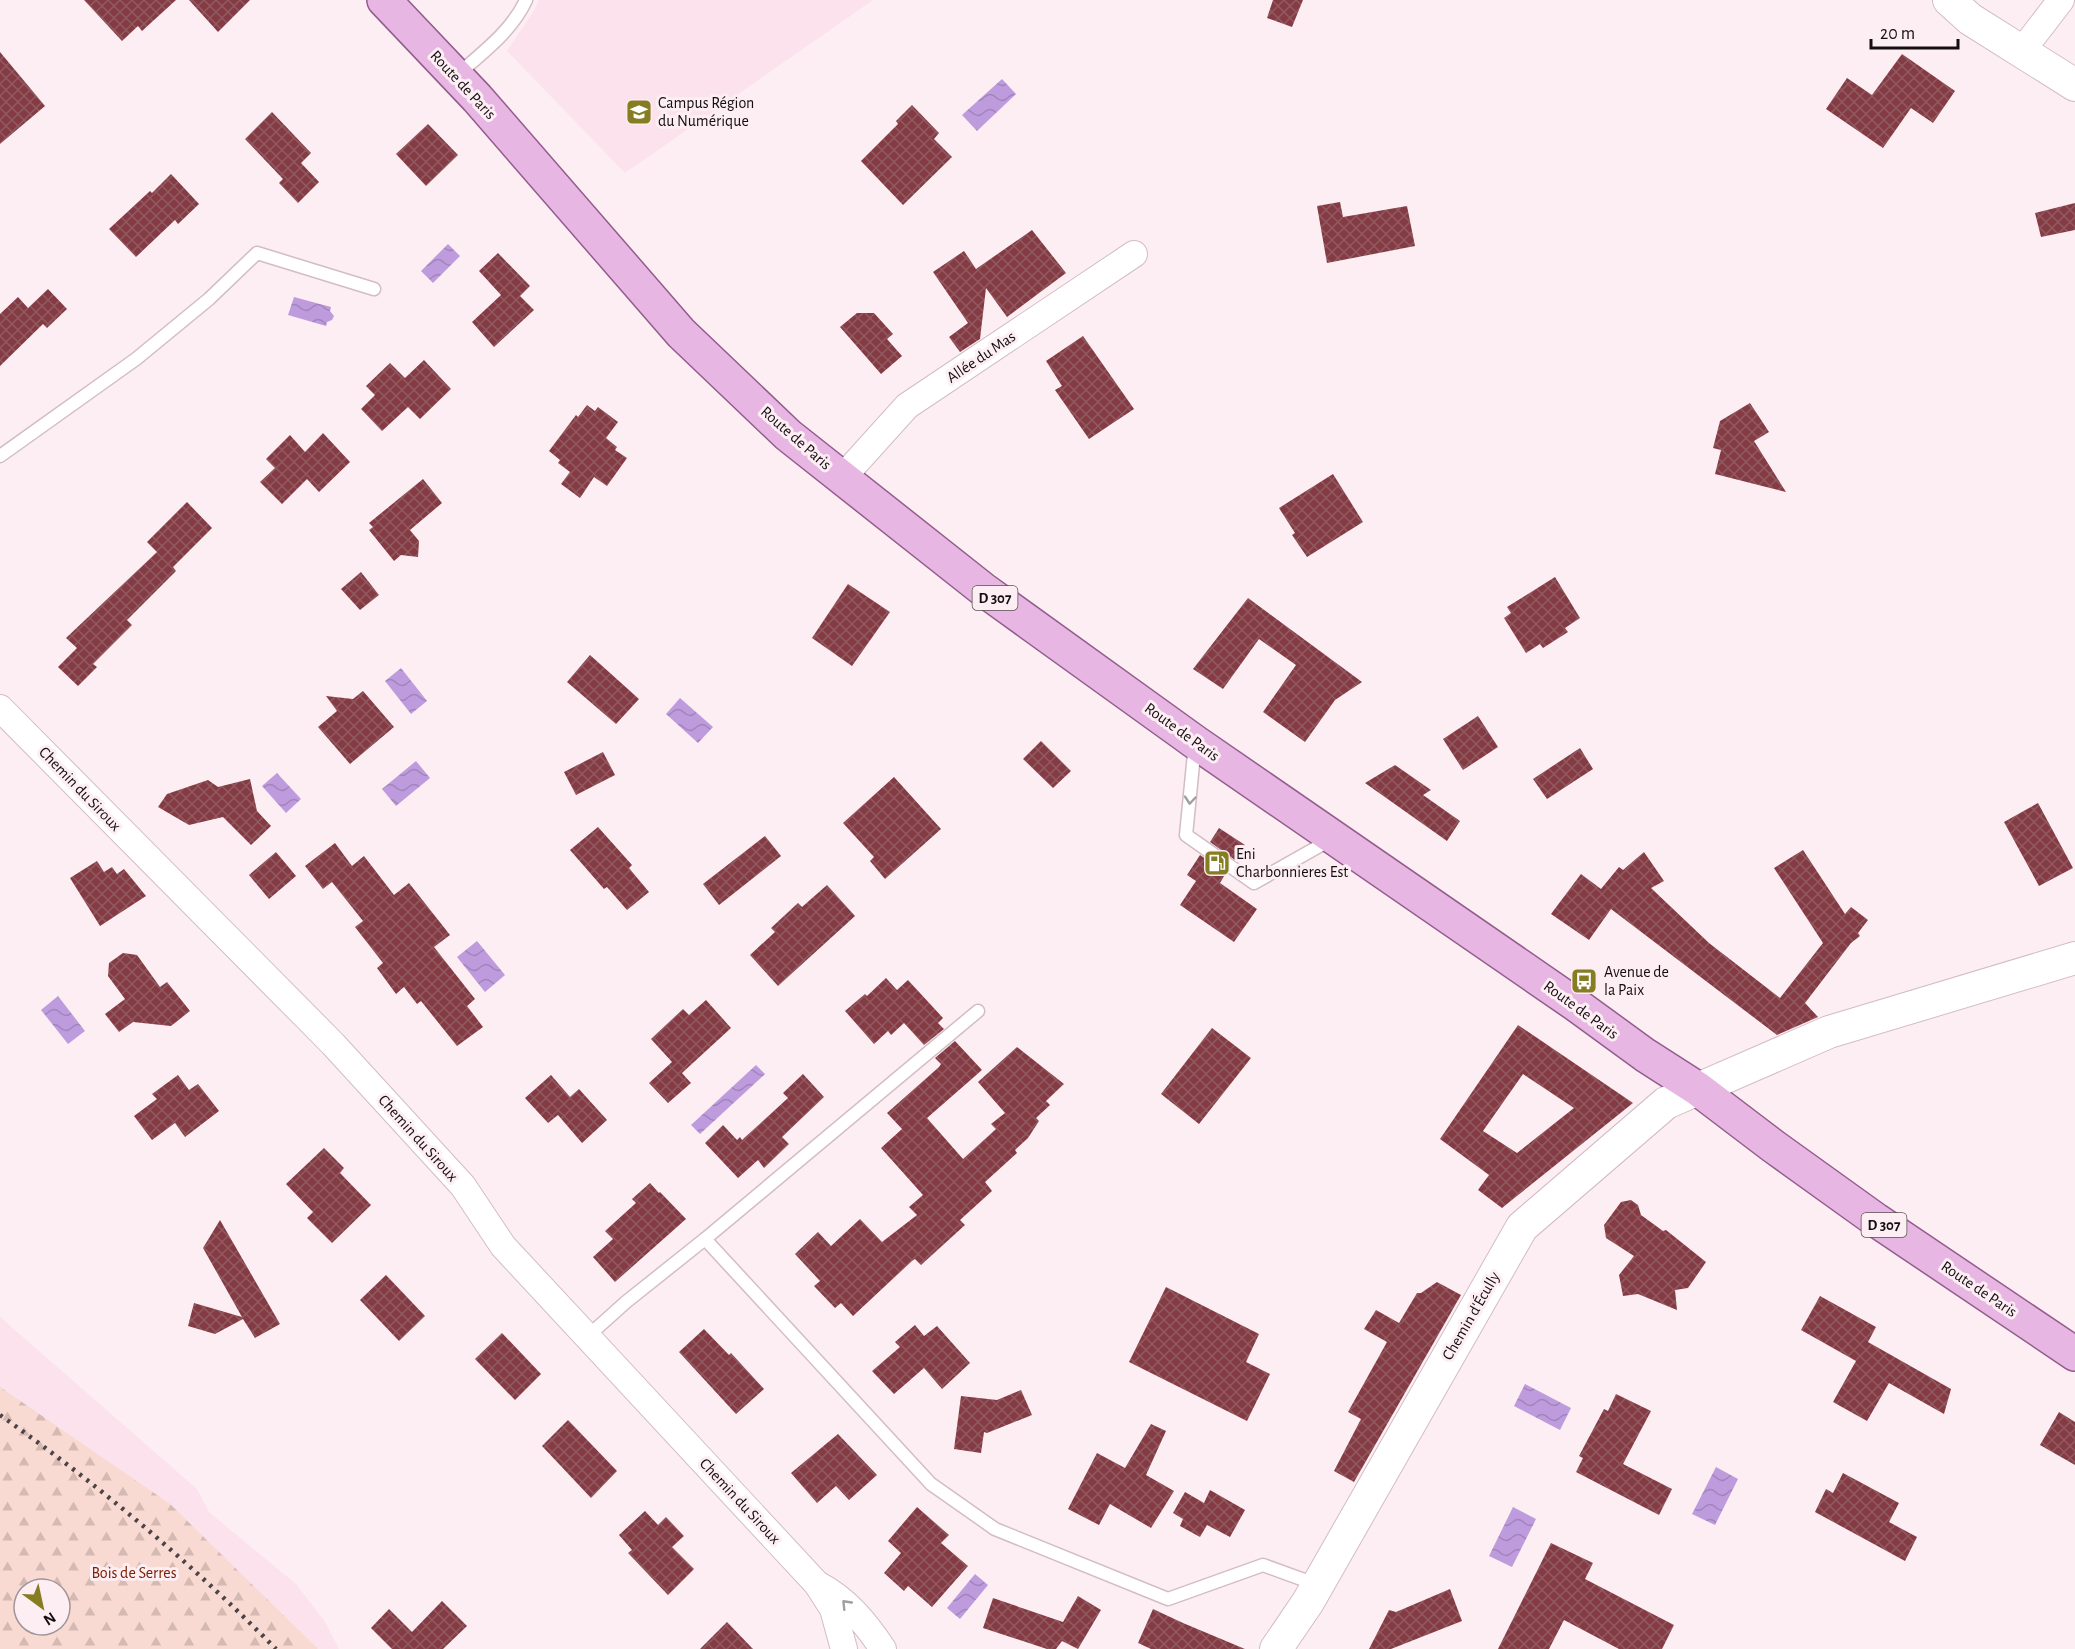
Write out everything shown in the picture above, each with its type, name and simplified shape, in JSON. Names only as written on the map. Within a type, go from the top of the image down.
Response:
[{"type":"main road","name":"Route de Paris","points":[[384,0],[456,75],[681,333],[788,435],[984,590],[1195,742],[1645,1055],[1698,1089],[1876,1220],[2075,1353]]},
{"type":"street","points":[[1949,0],[1970,19],[2075,63]]},
{"type":"street","points":[[1973,0],[2075,85]]},
{"type":"street","points":[[2028,44],[2061,0]]},
{"type":"street","name":"Allée du Mas","points":[[842,478],[907,406],[1134,254]]},
{"type":"street","name":"Chemin du Siroux","points":[[0,708],[333,1044],[463,1186],[502,1245],[817,1584],[833,1609],[844,1649]]},
{"type":"street","points":[[1698,1089],[1829,1032],[2075,958]]},
{"type":"street","name":"Chemin d'Écully","points":[[1275,1649],[1313,1593],[1522,1227],[1666,1103],[1698,1089]]},
{"type":"street","name":"Chemin du Siroux","points":[[817,1584],[837,1594],[869,1628],[883,1649]]},
{"type":"street","name":"Chemin d'Écully","points":[[1292,1649],[1313,1593]]},
{"type":"lane","points":[[456,75],[496,41],[522,9],[526,0]]},
{"type":"lane","points":[[0,456],[136,359],[209,299],[258,253],[374,289]]},
{"type":"lane","points":[[1195,742],[1186,835],[1254,883],[1334,838]]},
{"type":"lane","points":[[587,1337],[626,1302],[978,1011]]},
{"type":"lane","points":[[705,1239],[931,1484],[995,1529],[1168,1599],[1263,1565],[1313,1593]]},
{"type":"shaded area","name":"Campus Région du Numérique","points":[[539,0],[873,0],[625,173],[507,51]]},
{"type":"shaded area","name":"Bois de Serres","points":[[0,1317],[197,1489],[209,1512],[296,1584],[325,1622],[339,1649],[128,1649],[72,1597],[72,1577],[51,1577],[0,1530]]},
{"type":"green space","name":"Bois de Serres","points":[[0,1387],[170,1504],[318,1649],[0,1649]]},
{"type":"water","points":[[1002,79],[1016,94],[977,131],[962,115]]},
{"type":"water","points":[[448,244],[460,256],[433,283],[421,271]]},
{"type":"water","points":[[294,297],[331,307],[330,311],[334,316],[332,320],[327,322],[326,326],[288,315]]},
{"type":"water","points":[[401,668],[427,701],[411,714],[385,681]]},
{"type":"water","points":[[680,698],[713,727],[698,743],[666,714]]},
{"type":"water","points":[[416,761],[430,778],[396,806],[382,789]]},
{"type":"water","points":[[277,773],[301,799],[286,813],[262,786]]},
{"type":"water","points":[[477,941],[505,975],[485,992],[457,957]]},
{"type":"water","points":[[58,996],[85,1031],[68,1044],[41,1010]]},
{"type":"water","points":[[756,1065],[765,1074],[700,1134],[691,1125]]},
{"type":"water","points":[[1525,1384],[1571,1408],[1560,1430],[1514,1406]]},
{"type":"water","points":[[1716,1467],[1738,1479],[1715,1525],[1692,1514]]},
{"type":"water","points":[[1513,1507],[1536,1519],[1512,1567],[1489,1556]]},
{"type":"water","points":[[975,1574],[988,1585],[960,1619],[947,1608]]},
{"type":"building","points":[[84,0],[176,0],[142,31],[138,26],[122,41]]},
{"type":"building","points":[[189,0],[250,0],[218,32]]},
{"type":"building","points":[[1273,0],[1303,0],[1292,27],[1267,18]]},
{"type":"building","points":[[0,52],[45,106],[0,144]]},
{"type":"building","points":[[1902,54],[1955,91],[1933,123],[1911,108],[1883,148],[1826,109],[1847,78],[1872,95]]},
{"type":"building","points":[[912,105],[939,133],[934,139],[952,157],[903,205],[861,161],[898,124],[896,121]]},
{"type":"building","points":[[272,112],[311,153],[301,163],[319,182],[298,203],[279,183],[283,179],[245,139]]},
{"type":"building","points":[[428,124],[458,155],[426,186],[396,154]]},
{"type":"building","points":[[171,174],[199,204],[178,224],[175,220],[136,257],[109,229]]},
{"type":"building","points":[[1340,202],[1343,217],[1407,206],[1415,246],[1327,263],[1317,206]]},
{"type":"building","points":[[2075,203],[2075,230],[2041,237],[2035,213]]},
{"type":"building","points":[[1032,230],[1066,273],[1007,317],[986,288],[980,339],[960,352],[949,337],[968,323],[933,272],[964,251],[976,269]]},
{"type":"building","points":[[498,253],[530,286],[520,296],[534,310],[494,347],[472,322],[501,295],[479,271]]},
{"type":"building","points":[[48,289],[67,309],[47,328],[43,324],[0,366],[0,314],[18,297],[28,308]]},
{"type":"building","points":[[857,313],[874,313],[893,334],[887,339],[902,356],[881,374],[840,327]]},
{"type":"building","points":[[1083,336],[1134,409],[1089,439],[1055,390],[1062,386],[1046,361]]},
{"type":"building","points":[[424,360],[451,389],[420,419],[408,407],[382,431],[361,409],[375,395],[366,386],[390,363],[405,378]]},
{"type":"building","points":[[1750,403],[1769,432],[1754,441],[1786,492],[1715,474],[1721,450],[1713,448],[1720,421]]},
{"type":"building","points":[[587,405],[595,411],[598,407],[618,422],[606,438],[617,447],[615,450],[627,458],[607,486],[594,477],[580,498],[561,484],[570,472],[558,463],[560,460],[549,451],[576,415],[578,417]]},
{"type":"building","points":[[323,433],[350,462],[319,492],[307,479],[282,504],[260,482],[275,468],[266,459],[290,435],[305,452]]},
{"type":"building","points":[[1333,474],[1363,522],[1307,557],[1292,535],[1295,533],[1279,508]]},
{"type":"building","points":[[423,479],[442,503],[410,530],[419,541],[418,557],[401,555],[394,561],[369,530],[373,527],[369,523]]},
{"type":"building","points":[[187,502],[212,528],[173,567],[176,571],[127,620],[132,625],[93,664],[97,667],[78,686],[58,667],[77,648],[66,638],[157,552],[147,542]]},
{"type":"building","points":[[361,572],[379,595],[360,610],[341,589]]},
{"type":"building","points":[[1555,577],[1580,618],[1565,628],[1568,632],[1543,648],[1540,644],[1526,653],[1504,618],[1511,613],[1507,607]]},
{"type":"building","points":[[848,584],[890,612],[852,666],[812,638]]},
{"type":"building","points":[[1248,598],[1362,682],[1335,700],[1305,742],[1263,712],[1296,665],[1259,639],[1223,689],[1193,669]]},
{"type":"building","points":[[590,655],[639,699],[616,724],[567,682]]},
{"type":"building","points":[[363,691],[394,727],[350,764],[318,727],[337,711],[326,696],[353,699]]},
{"type":"building","points":[[1478,716],[1498,747],[1463,770],[1443,739]]},
{"type":"building","points":[[1041,741],[1071,771],[1053,788],[1023,759]]},
{"type":"building","points":[[1580,748],[1593,769],[1547,799],[1533,779]]},
{"type":"building","points":[[603,752],[615,775],[576,795],[564,772]]},
{"type":"building","points":[[1395,765],[1431,790],[1423,795],[1460,821],[1447,841],[1365,783]]},
{"type":"building","points":[[894,777],[941,829],[885,879],[870,861],[874,857],[843,823]]},
{"type":"building","points":[[250,779],[257,811],[271,826],[251,845],[223,817],[189,825],[158,807],[167,794],[208,780],[218,787]]},
{"type":"building","points":[[2038,803],[2073,868],[2039,886],[2004,822]]},
{"type":"building","points":[[598,827],[632,865],[629,868],[649,892],[627,910],[607,887],[604,889],[570,850]]},
{"type":"building","points":[[1219,828],[1245,845],[1235,860],[1210,842]]},
{"type":"building","points":[[765,836],[781,856],[719,905],[703,884]]},
{"type":"building","points":[[335,843],[352,866],[364,856],[394,895],[409,883],[450,935],[434,947],[475,999],[467,1006],[483,1027],[457,1046],[421,1001],[417,1004],[404,987],[396,994],[377,968],[383,963],[355,927],[363,921],[332,882],[323,889],[305,866]]},
{"type":"building","points":[[1803,850],[1845,914],[1851,907],[1868,920],[1858,933],[1860,936],[1851,943],[1805,1003],[1818,1017],[1777,1035],[1611,909],[1589,940],[1551,914],[1581,874],[1601,889],[1619,867],[1623,870],[1644,852],[1664,881],[1651,888],[1709,943],[1780,998],[1823,943],[1774,868]]},
{"type":"building","points":[[276,852],[296,876],[269,899],[249,875]]},
{"type":"building","points":[[1200,855],[1226,873],[1220,883],[1257,909],[1234,942],[1180,905],[1196,881],[1187,875]]},
{"type":"building","points":[[97,861],[104,872],[112,867],[117,874],[124,869],[146,896],[100,926],[70,878]]},
{"type":"building","points":[[827,885],[855,916],[778,986],[750,955],[775,932],[771,928],[798,903],[802,907]]},
{"type":"building","points":[[123,953],[137,955],[160,987],[167,982],[190,1011],[171,1026],[133,1022],[119,1032],[105,1014],[125,999],[108,976],[109,963]]},
{"type":"building","points":[[886,978],[897,990],[908,980],[943,1018],[938,1023],[944,1029],[924,1045],[904,1023],[891,1035],[888,1031],[874,1044],[845,1011],[865,994],[867,996]]},
{"type":"building","points":[[706,1000],[731,1028],[681,1072],[691,1083],[668,1103],[649,1083],[672,1062],[651,1039],[683,1009],[689,1015]]},
{"type":"building","points":[[1518,1025],[1633,1103],[1502,1208],[1478,1190],[1489,1175],[1440,1139]],"holes":[[[1523,1074],[1574,1108],[1517,1153],[1483,1131]]]},
{"type":"building","points":[[1212,1028],[1251,1058],[1199,1124],[1161,1094]]},
{"type":"building","points":[[955,1041],[982,1070],[927,1118],[963,1159],[996,1129],[991,1124],[1005,1113],[978,1082],[1017,1047],[1064,1084],[1046,1101],[1050,1105],[1036,1118],[1039,1121],[1028,1138],[1015,1150],[1017,1153],[985,1182],[992,1191],[960,1220],[965,1225],[921,1265],[915,1259],[912,1261],[853,1316],[841,1303],[835,1308],[814,1286],[820,1281],[795,1254],[818,1232],[831,1246],[860,1219],[882,1242],[917,1215],[909,1207],[923,1195],[881,1148],[902,1129],[887,1113],[939,1067],[941,1064],[935,1058]]},
{"type":"building","points":[[803,1074],[824,1097],[782,1137],[789,1144],[764,1168],[758,1160],[738,1178],[705,1143],[723,1125],[737,1140],[740,1137],[742,1140],[788,1098],[783,1093]]},
{"type":"building","points":[[178,1075],[189,1090],[198,1084],[219,1111],[185,1137],[175,1123],[152,1140],[134,1116],[157,1099],[152,1094]]},
{"type":"building","points":[[551,1075],[570,1097],[579,1089],[607,1120],[582,1143],[558,1115],[548,1123],[525,1098]]},
{"type":"building","points":[[324,1148],[344,1168],[340,1173],[371,1205],[332,1243],[307,1218],[313,1212],[286,1184]]},
{"type":"building","points":[[650,1183],[686,1219],[615,1282],[593,1257],[613,1239],[605,1231],[636,1203],[632,1199]]},
{"type":"building","points":[[1631,1200],[1638,1205],[1641,1215],[1663,1231],[1666,1230],[1706,1262],[1688,1288],[1675,1290],[1677,1310],[1638,1294],[1623,1296],[1619,1275],[1634,1256],[1606,1238],[1604,1225],[1621,1202]]},
{"type":"building","points":[[220,1220],[280,1324],[255,1338],[243,1319],[215,1334],[188,1326],[194,1303],[242,1317],[203,1248]]},
{"type":"building","points":[[386,1275],[425,1316],[399,1341],[360,1300]]},
{"type":"building","points":[[1437,1282],[1461,1295],[1354,1482],[1334,1471],[1361,1419],[1348,1412],[1387,1342],[1364,1329],[1376,1310],[1399,1323],[1417,1293],[1421,1293]]},
{"type":"building","points":[[1166,1287],[1259,1334],[1246,1362],[1270,1374],[1247,1421],[1129,1362]]},
{"type":"building","points":[[1820,1296],[1876,1327],[1868,1342],[1951,1389],[1944,1414],[1889,1383],[1867,1421],[1833,1402],[1856,1361],[1801,1330]]},
{"type":"building","points":[[915,1325],[924,1336],[937,1326],[970,1363],[942,1389],[924,1368],[894,1394],[872,1371],[900,1347],[895,1342]]},
{"type":"building","points":[[704,1329],[729,1355],[731,1353],[764,1389],[736,1414],[679,1352]]},
{"type":"building","points":[[502,1333],[541,1374],[515,1400],[475,1359]]},
{"type":"building","points":[[1021,1390],[1032,1415],[987,1433],[984,1432],[981,1453],[954,1449],[961,1396],[997,1400]]},
{"type":"building","points":[[1616,1394],[1651,1411],[1623,1464],[1672,1489],[1659,1515],[1576,1472],[1583,1458],[1579,1456],[1604,1409],[1608,1411]]},
{"type":"building","points":[[2059,1412],[2075,1422],[2075,1465],[2040,1445]]},
{"type":"building","points":[[568,1420],[617,1471],[591,1498],[542,1446]]},
{"type":"building","points":[[1151,1424],[1166,1431],[1146,1475],[1174,1491],[1151,1528],[1110,1504],[1099,1525],[1068,1509],[1097,1453],[1125,1468]]},
{"type":"building","points":[[838,1434],[877,1475],[849,1500],[836,1486],[817,1503],[791,1473]]},
{"type":"building","points":[[1843,1473],[1899,1503],[1889,1522],[1917,1537],[1905,1561],[1815,1512],[1826,1489],[1833,1493]]},
{"type":"building","points":[[1210,1490],[1245,1510],[1230,1537],[1207,1525],[1200,1537],[1180,1526],[1183,1519],[1173,1513],[1185,1492],[1204,1503]]},
{"type":"building","points":[[917,1507],[949,1535],[941,1543],[968,1566],[932,1607],[908,1586],[904,1591],[884,1573],[901,1553],[888,1541]]},
{"type":"building","points":[[645,1511],[658,1525],[666,1517],[684,1536],[672,1547],[694,1569],[668,1595],[628,1553],[632,1550],[619,1535]]},
{"type":"building","points":[[1551,1543],[1593,1563],[1585,1579],[1674,1625],[1662,1649],[1619,1649],[1564,1620],[1549,1649],[1498,1649]]},
{"type":"building","points":[[1450,1589],[1462,1621],[1391,1649],[1369,1649],[1389,1610],[1396,1612]]},
{"type":"building","points":[[1078,1596],[1101,1610],[1078,1649],[1062,1641],[1056,1649],[1047,1649],[983,1628],[993,1598],[1063,1622]]},
{"type":"building","points":[[442,1601],[467,1626],[443,1649],[392,1649],[371,1628],[389,1609],[412,1632]]},
{"type":"building","points":[[1153,1609],[1245,1649],[1151,1649],[1138,1643]]},
{"type":"building","points":[[727,1622],[753,1649],[700,1649]]},
{"type":"railway","points":[[0,1415],[73,1469],[143,1526],[211,1586],[276,1649]]},
{"type":"place","name":"Campus Région du Numérique","points":[[639,112]]},
{"type":"place","name":"Eni Charbonnieres Est","points":[[1217,863]]},
{"type":"place","name":"Avenue de la Paix","points":[[1584,981]]}]
